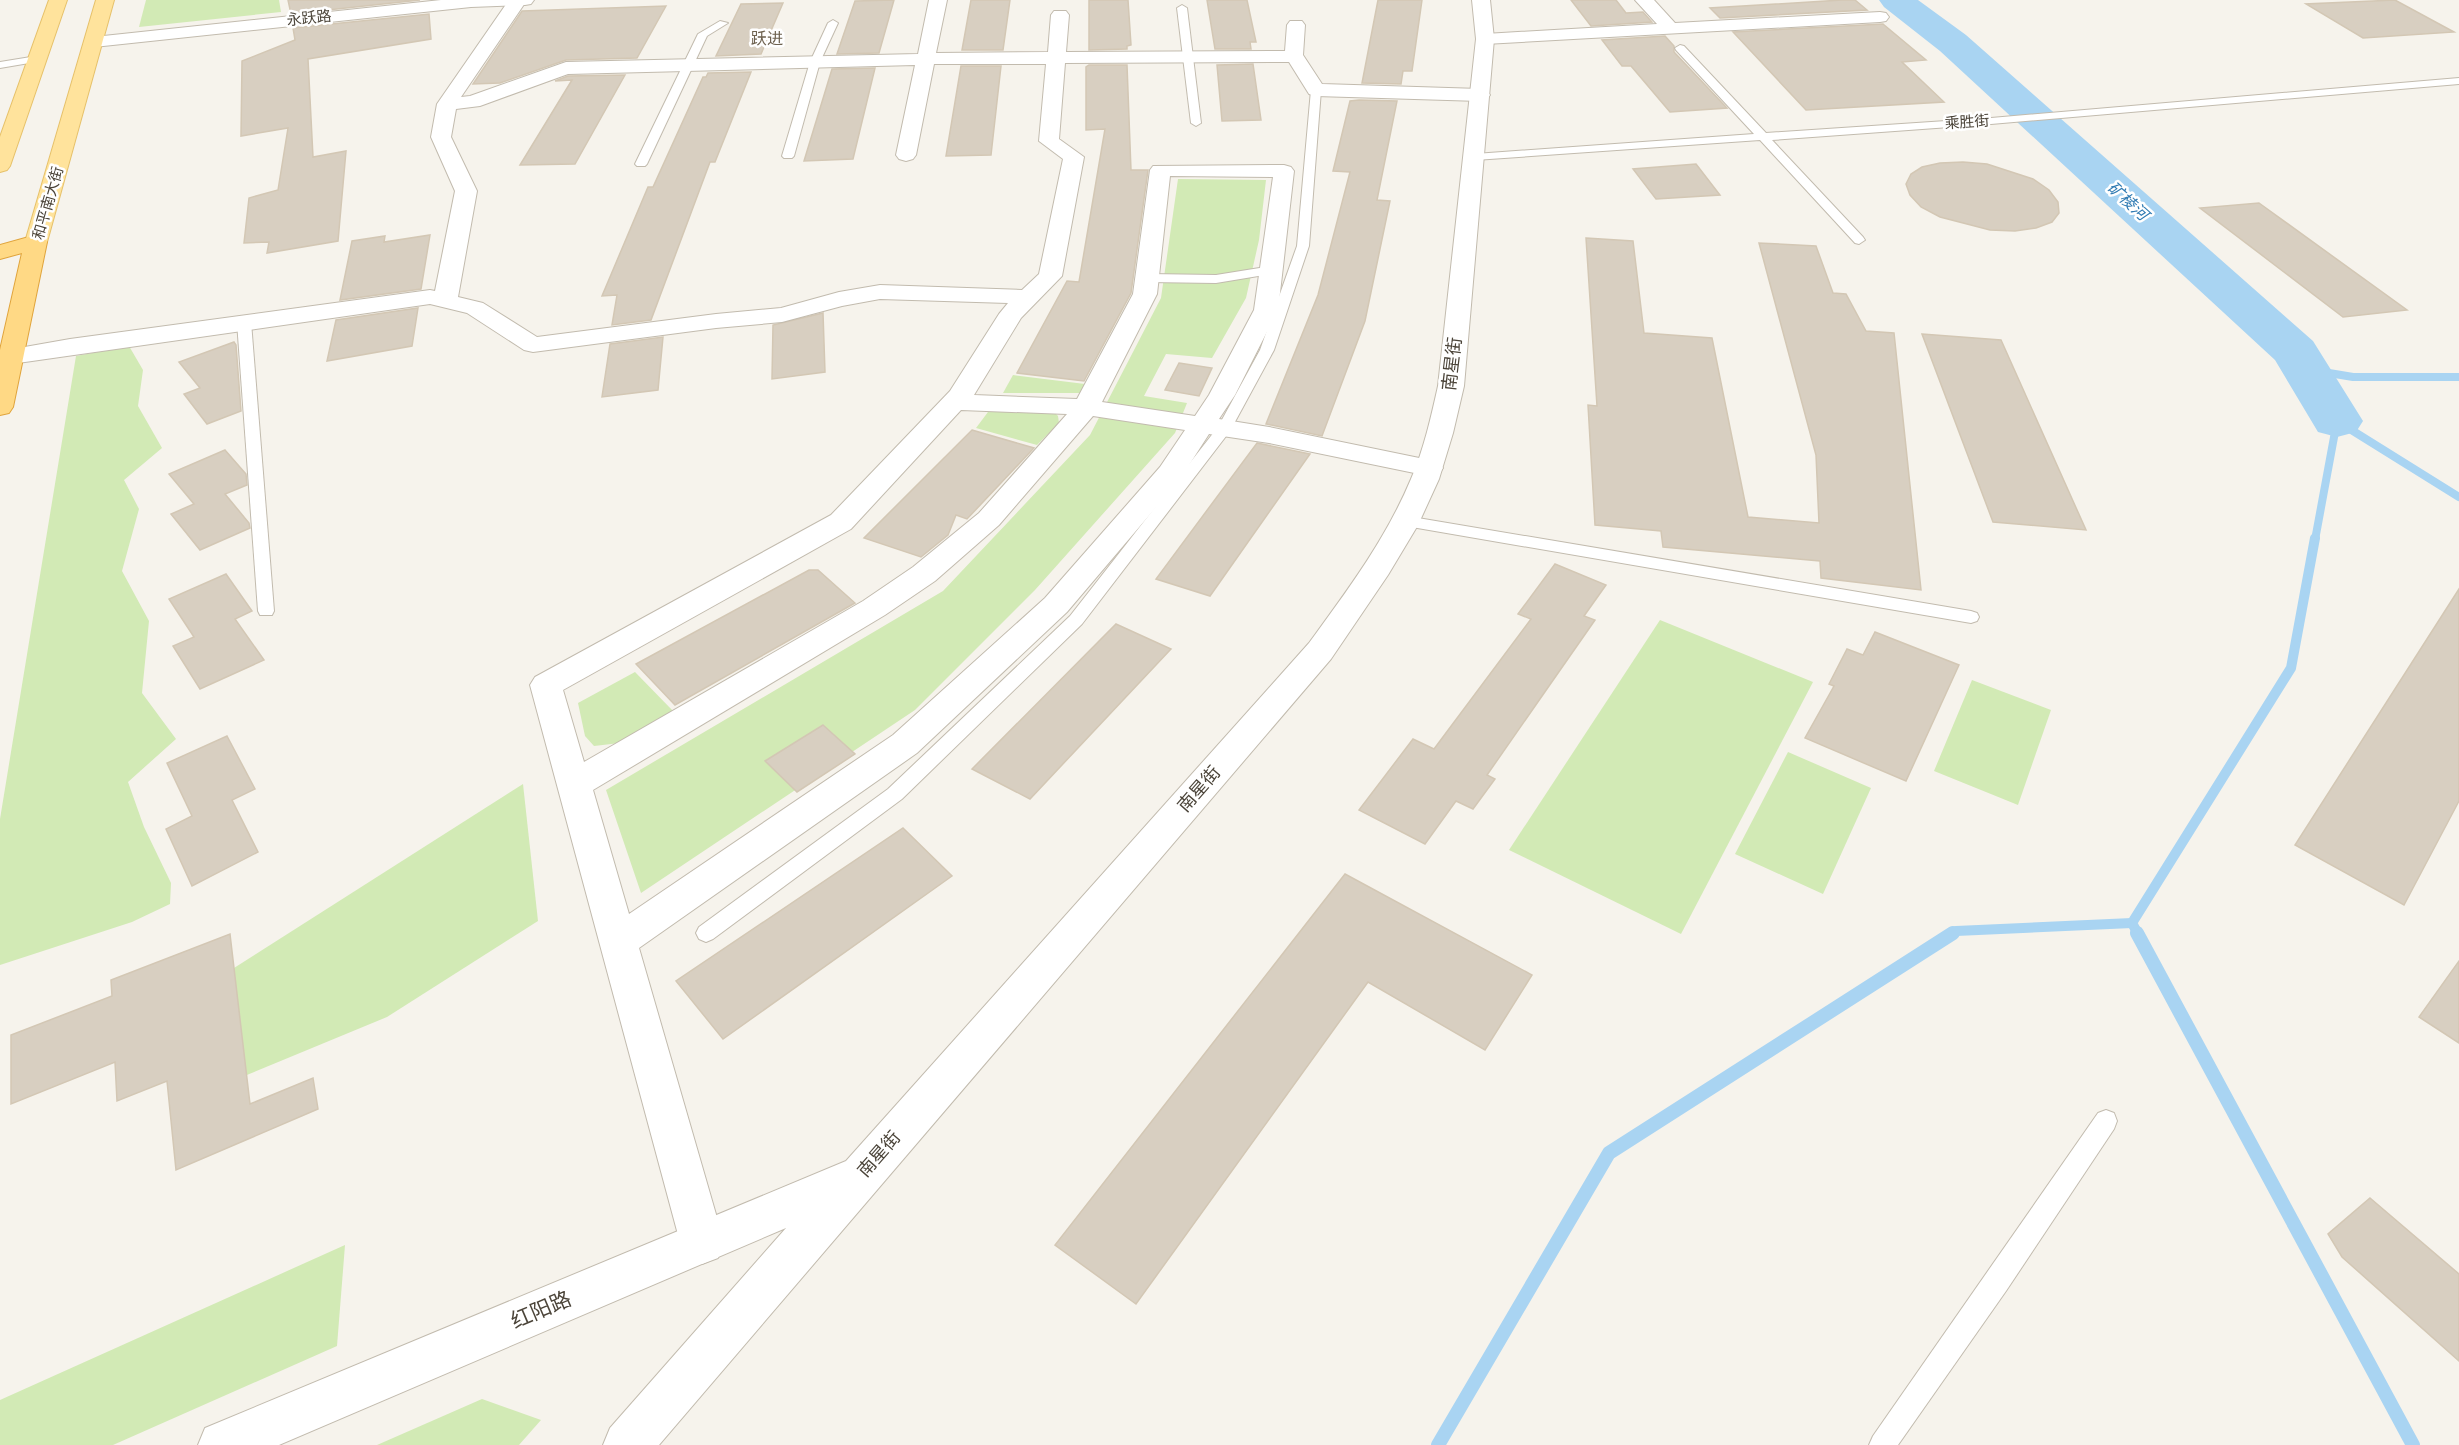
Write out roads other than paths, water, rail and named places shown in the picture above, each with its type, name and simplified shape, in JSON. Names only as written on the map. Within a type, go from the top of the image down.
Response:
[{"type":"highway","points":[[0,244],[36,242]]},
{"type":"highway","points":[[0,252],[36,242]]},
{"type":"highway","name":"和平南大街","points":[[0,408],[36,242]]},
{"type":"main road","points":[[0,166],[58,0]]},
{"type":"main road","name":"和平南大街","points":[[36,242],[105,0]]},
{"type":"street","points":[[445,301],[466,191],[441,137],[447,104],[518,0]]},
{"type":"street","name":"永跃路","points":[[94,42],[459,4],[525,0]]},
{"type":"street","points":[[906,155],[938,0]]},
{"type":"street","name":"南星街","points":[[627,1445],[1320,651],[1370,582],[1406,521],[1429,468],[1451,386],[1485,39],[1481,0]]},
{"type":"street","points":[[1644,0],[1671,29]]},
{"type":"street","points":[[702,1242],[546,685],[841,522],[955,402],[1011,314],[1050,276],[1074,157],[1049,141],[1060,15]]},
{"type":"street","points":[[1485,39],[1880,17]]},
{"type":"street","points":[[1296,26],[1294,56],[1316,90],[1480,94]]},
{"type":"street","points":[[447,104],[473,102],[566,68],[925,59],[1294,56]]},
{"type":"street","points":[[574,784],[874,608],[924,574],[989,519],[1086,407],[1145,294],[1160,170],[1297,167],[1272,270],[1266,310],[1222,395],[1214,426],[1170,473],[1056,605],[905,744],[618,942]]},
{"type":"street","points":[[11,356],[430,297],[475,309],[532,345],[716,321],[782,315],[840,299],[880,292],[1028,297]]},
{"type":"street","points":[[955,402],[1086,407],[1214,426],[1429,468]]},
{"type":"street","name":"红阳路","points":[[222,1445],[861,1175]]},
{"type":"lane","points":[[1182,8],[1196,123]]},
{"type":"lane","points":[[641,164],[703,34],[723,23]]},
{"type":"lane","points":[[788,156],[815,62],[833,23]]},
{"type":"lane","points":[[1680,48],[1859,240]]},
{"type":"lane","points":[[0,65],[37,59]]},
{"type":"lane","name":"乘胜街","points":[[1474,158],[1762,135],[1991,121],[2459,81]]},
{"type":"lane","points":[[706,933],[895,794],[1076,620],[1267,350],[1303,246],[1297,167],[1316,90]]},
{"type":"lane","points":[[1148,278],[1216,279],[1272,270]]},
{"type":"lane","points":[[244,322],[266,611]]},
{"type":"lane","points":[[1406,521],[1971,617]]},
{"type":"lane","points":[[1882,1445],[1997,1282],[2106,1121]]},
{"type":"waterway","name":"矿棱河","points":[[1896,0],[1953,43],[2295,352],[2337,421]]},
{"type":"waterway","points":[[2305,369],[2353,377],[2459,377]]},
{"type":"waterway","points":[[2315,540],[2337,421],[2459,497]]},
{"type":"waterway","points":[[2132,923],[2291,668],[2315,538]]},
{"type":"waterway","points":[[1951,934],[1956,931],[2132,923]]},
{"type":"waterway","points":[[2132,923],[2138,934]]},
{"type":"waterway","points":[[1438,1445],[1609,1153],[1953,933]]},
{"type":"waterway","points":[[2137,933],[2413,1445]]},
{"type":"district","name":"跃进","points":[[767,38]]}]
